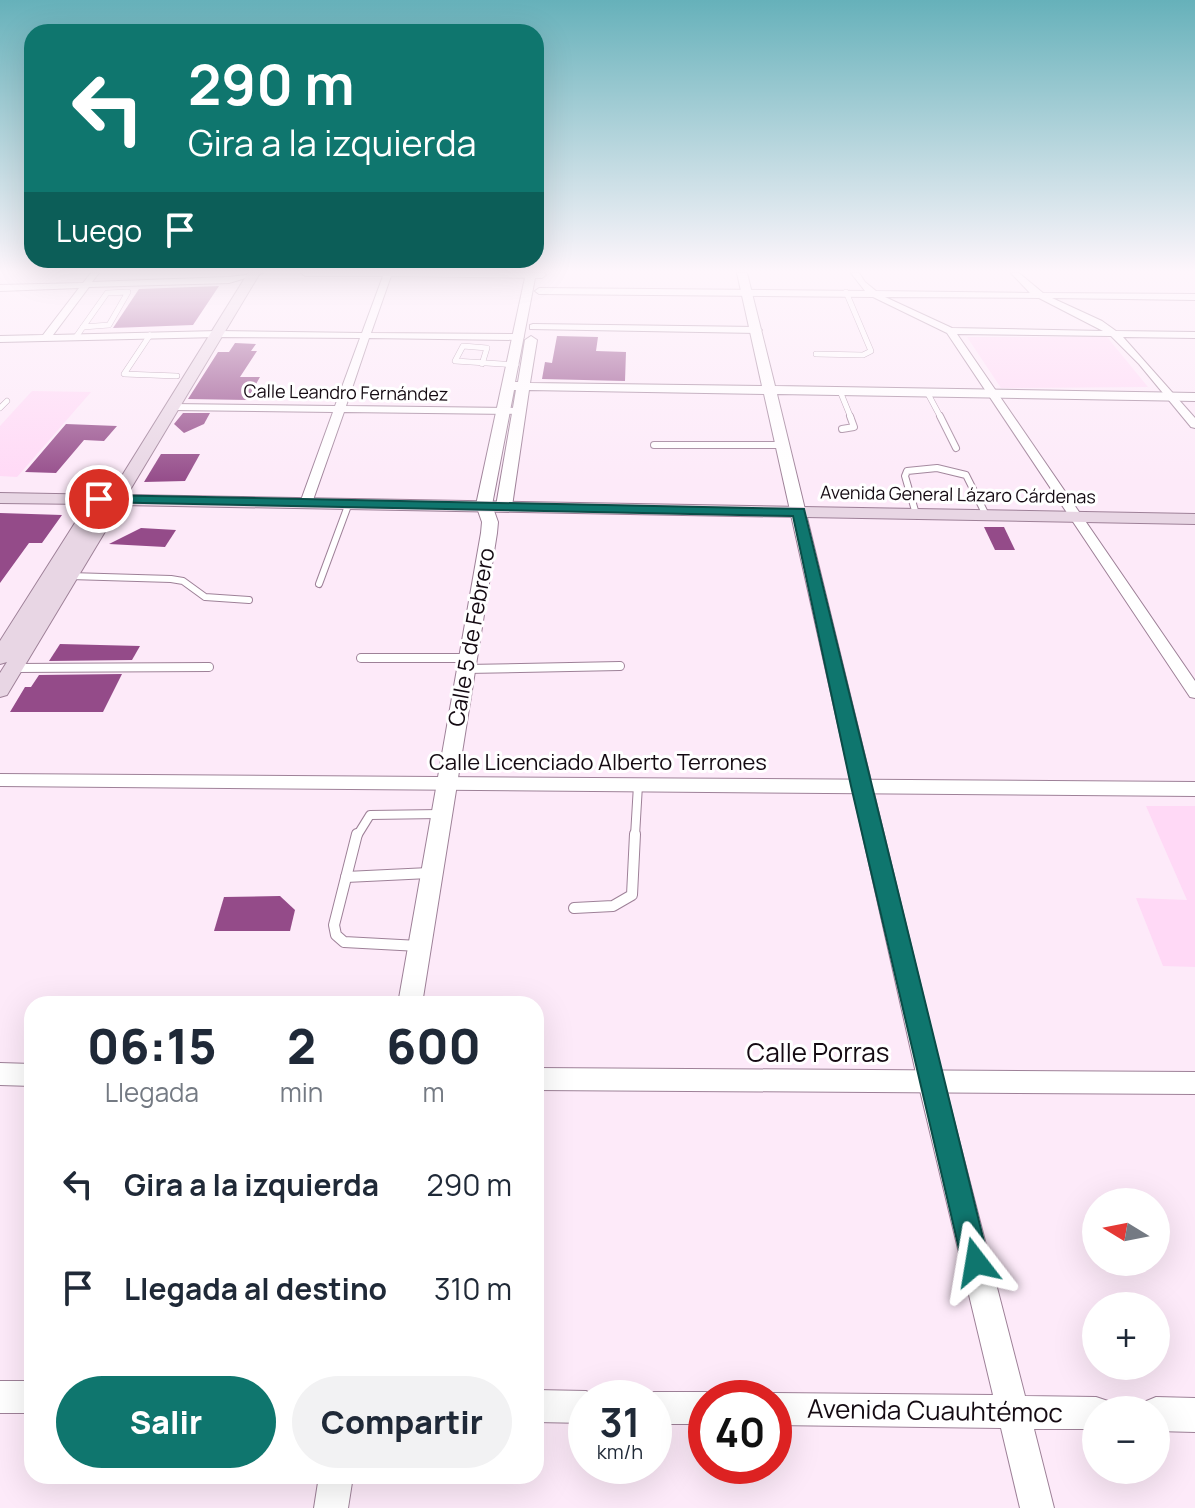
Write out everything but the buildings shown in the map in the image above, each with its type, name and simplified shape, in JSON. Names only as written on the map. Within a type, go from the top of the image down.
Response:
[{"type":"main road","points":[[7,662],[69,576],[177,376],[203,343]]},
{"type":"main road","points":[[0,690],[7,662],[108,499],[172,407],[206,343]]},
{"type":"main road","name":"Avenida General Lázaro Cárdenas","points":[[0,498],[1195,519]]},
{"type":"street","points":[[306,503],[363,343]]},
{"type":"street","name":"Calle 5 de Febrero","points":[[411,996],[489,533],[490,522],[484,505],[511,411],[524,343]]},
{"type":"street","points":[[760,343],[931,1082],[1037,1508]]},
{"type":"street","points":[[958,343],[1195,693]]},
{"type":"street","points":[[1121,343],[1195,425]]},
{"type":"street","points":[[516,386],[1195,397]]},
{"type":"street","name":"Calle Leandro Fernández","points":[[172,407],[511,411]]},
{"type":"street","name":"Calle 5 de Febrero","points":[[504,506],[511,411]]},
{"type":"street","name":"Calle Licenciado Alberto Terrones","points":[[0,780],[1195,789]]},
{"type":"street","points":[[0,1074],[24,1075]]},
{"type":"street","name":"Calle Porras","points":[[544,1079],[1195,1083]]},
{"type":"street","points":[[0,1397],[24,1397]]},
{"type":"street","points":[[544,1406],[568,1407]]},
{"type":"street","name":"Avenida Cuauhtémoc","points":[[792,1409],[1082,1413]]},
{"type":"street","points":[[1170,1414],[1195,1415]]},
{"type":"street","points":[[331,1508],[335,1484]]},
{"type":"lane","points":[[144,343],[124,374],[177,376]]},
{"type":"lane","points":[[816,354],[863,355],[871,351],[868,343]]},
{"type":"lane","points":[[482,364],[487,348],[482,346],[463,346],[455,361],[482,364],[520,365]]},
{"type":"lane","points":[[840,391],[854,427],[842,429]]},
{"type":"lane","points":[[927,392],[956,448]]},
{"type":"lane","points":[[0,408],[7,401]]},
{"type":"lane","points":[[654,445],[784,445]]},
{"type":"lane","points":[[916,514],[905,476],[907,471],[914,468],[950,469],[966,475],[986,515]]},
{"type":"lane","points":[[319,584],[349,503]]},
{"type":"lane","points":[[69,576],[171,579],[183,581],[200,597],[249,600]]},
{"type":"lane","points":[[361,658],[466,664],[620,666]]},
{"type":"lane","points":[[7,662],[209,667]]},
{"type":"lane","points":[[574,908],[612,906],[625,903],[632,895],[638,785]]},
{"type":"lane","points":[[420,946],[344,942],[336,935],[334,925],[357,834],[370,815],[441,814]]},
{"type":"lane","points":[[346,877],[431,873]]},
{"type":"shaded area","points":[[971,343],[1112,343],[1148,387],[1001,388]]},
{"type":"shaded area","points":[[32,391],[91,392],[17,477],[0,476],[0,426]]},
{"type":"shaded area","points":[[1146,806],[1195,806],[1195,967],[1163,966],[1136,898],[1187,900]]},
{"type":"route","points":[[99,499],[799,512],[861,786],[976,1262]]}]
